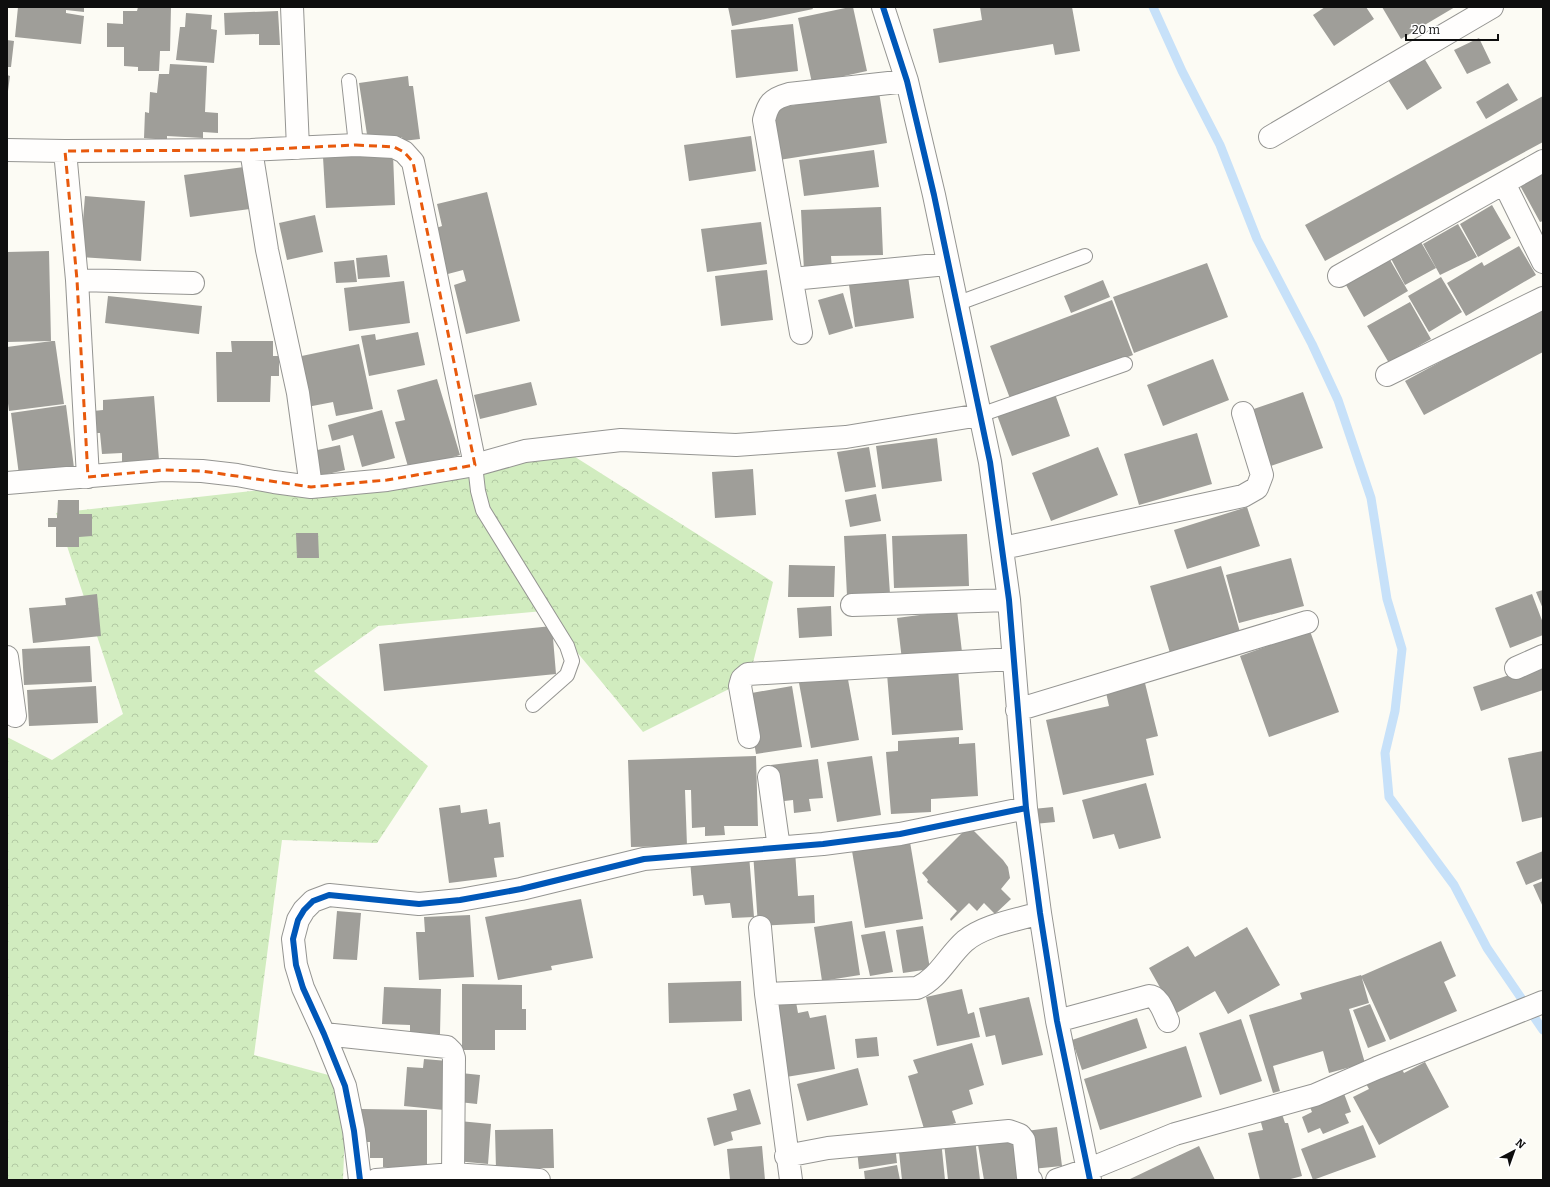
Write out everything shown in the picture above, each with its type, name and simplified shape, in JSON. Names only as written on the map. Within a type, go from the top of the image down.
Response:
[{"type":"street","points":[[292,7],[298,148]]},
{"type":"street","points":[[883,7],[907,81],[934,195],[947,264],[990,462],[1009,600],[1026,808],[1040,913],[1057,1021],[1088,1175]]},
{"type":"street","points":[[1270,137],[1492,7]]},
{"type":"street","points":[[801,333],[764,120],[767,110],[771,102],[779,97],[789,94],[907,81]]},
{"type":"street","points":[[7,150],[251,150],[356,146],[394,147],[404,152],[413,162],[475,465]]},
{"type":"street","points":[[251,150],[267,250],[298,394],[311,487]]},
{"type":"street","points":[[65,151],[77,280],[88,477]]},
{"type":"street","points":[[1339,276],[1543,162]]},
{"type":"street","points":[[1504,183],[1543,262]]},
{"type":"street","points":[[792,279],[947,264]]},
{"type":"street","points":[[77,280],[193,283]]},
{"type":"street","points":[[1387,375],[1543,298]]},
{"type":"street","points":[[1003,548],[1243,496],[1257,488],[1262,475],[1243,413]]},
{"type":"street","points":[[7,483],[163,470],[202,471],[237,475],[311,487],[387,480],[475,465],[525,451],[621,440],[736,445],[846,437],[980,415]]},
{"type":"street","points":[[852,605],[1009,600]]},
{"type":"street","points":[[1017,710],[1307,622]]},
{"type":"street","points":[[1516,668],[1543,656]]},
{"type":"street","points":[[7,657],[15,716]]},
{"type":"street","points":[[749,737],[740,686],[742,679],[748,674],[1013,659]]},
{"type":"street","points":[[769,777],[779,848]]},
{"type":"street","points":[[360,1180],[354,1131],[345,1086],[303,988],[296,965],[293,939],[298,920],[304,910],[313,901],[329,895],[419,904],[460,900],[521,889],[644,859],[823,844],[900,834],[1026,808]]},
{"type":"street","points":[[766,994],[917,988],[927,984],[966,941],[982,930],[1040,913]]},
{"type":"street","points":[[760,927],[766,994],[786,1156],[791,1180]]},
{"type":"street","points":[[1057,1021],[1149,996],[1153,996],[1156,999],[1168,1021]]},
{"type":"street","points":[[1057,1180],[1088,1175],[1174,1134],[1316,1095],[1377,1068],[1543,1002]]},
{"type":"street","points":[[324,1034],[447,1047],[452,1052],[454,1058],[453,1174]]},
{"type":"street","points":[[786,1156],[828,1148],[1009,1131],[1020,1135],[1024,1140],[1028,1177],[1031,1180]]},
{"type":"street","points":[[376,1180],[453,1174],[540,1180]]},
{"type":"lane","points":[[348,81],[356,146]]},
{"type":"lane","points":[[956,304],[1085,256]]},
{"type":"lane","points":[[980,415],[1125,364]]},
{"type":"lane","points":[[475,465],[478,491],[483,510],[567,646],[572,661],[567,675],[533,705]]},
{"type":"highlighted area","points":[[356,145],[394,147],[404,152],[413,162],[475,465],[387,480],[311,487],[202,471],[163,470],[88,477],[77,280],[65,151],[251,150]]},
{"type":"green space","points":[[572,455],[773,582],[749,679],[643,732],[543,611],[378,626],[314,671],[428,766],[377,843],[282,840],[254,1055],[347,1080],[343,1180],[7,1180],[7,737],[52,760],[123,714],[56,513]]},
{"type":"building","points":[[18,7],[84,7],[84,12],[66,10],[66,13],[84,16],[81,44],[15,37]]},
{"type":"building","points":[[138,7],[171,7],[170,51],[160,51],[159,71],[138,71],[138,67],[124,66],[124,47],[107,47],[107,23],[123,24],[123,11],[137,11]]},
{"type":"building","points":[[728,7],[812,7],[813,9],[732,26]]},
{"type":"building","points":[[853,7],[867,71],[812,83],[798,18]]},
{"type":"building","points":[[980,7],[1072,7],[1080,51],[1055,55],[1053,44],[939,63],[933,29],[982,20]]},
{"type":"building","points":[[1325,7],[1366,7],[1374,19],[1334,46],[1313,15]]},
{"type":"building","points":[[1382,7],[1455,7],[1401,39]]},
{"type":"building","points":[[278,11],[280,45],[259,45],[259,34],[225,35],[224,13]]},
{"type":"building","points":[[186,13],[212,15],[211,29],[217,30],[214,63],[176,60],[180,27],[185,27]]},
{"type":"building","points":[[793,24],[798,71],[736,78],[731,30]]},
{"type":"building","points":[[1479,38],[1491,63],[1467,74],[1454,50]]},
{"type":"building","points":[[7,40],[14,41],[11,67],[7,67]]},
{"type":"building","points":[[1424,58],[1442,88],[1407,110],[1388,80]]},
{"type":"building","points":[[170,64],[207,66],[205,112],[218,113],[218,133],[203,132],[203,138],[167,136],[167,140],[144,138],[145,112],[149,113],[150,92],[157,93],[159,74],[169,74]]},
{"type":"building","points":[[7,75],[10,76],[8,91],[7,91]]},
{"type":"building","points":[[408,76],[409,86],[413,86],[420,139],[403,141],[402,137],[368,141],[359,83]]},
{"type":"building","points":[[1508,83],[1518,100],[1486,119],[1476,102]]},
{"type":"building","points":[[879,92],[887,143],[779,160],[770,109]]},
{"type":"building","points":[[1543,96],[1543,142],[1325,261],[1305,225]]},
{"type":"building","points":[[751,136],[756,171],[689,181],[684,145]]},
{"type":"building","points":[[874,150],[879,187],[804,196],[799,160]]},
{"type":"building","points":[[393,154],[395,205],[326,208],[323,157]]},
{"type":"building","points":[[1543,166],[1543,221],[1540,222],[1517,180]]},
{"type":"building","points":[[244,167],[250,209],[190,217],[184,175]]},
{"type":"building","points":[[487,192],[520,321],[466,334],[454,285],[466,281],[463,270],[444,275],[433,229],[442,226],[437,204]]},
{"type":"building","points":[[85,196],[145,201],[141,261],[80,257]]},
{"type":"building","points":[[1492,205],[1511,238],[1478,257],[1460,224]]},
{"type":"building","points":[[881,207],[883,255],[831,256],[832,270],[804,271],[801,210]]},
{"type":"building","points":[[315,215],[323,252],[287,260],[279,223]]},
{"type":"building","points":[[761,222],[767,264],[707,272],[701,229]]},
{"type":"building","points":[[1458,224],[1477,257],[1440,275],[1423,244]]},
{"type":"building","points":[[1418,237],[1436,268],[1405,285],[1388,253]]},
{"type":"building","points":[[1519,246],[1536,275],[1466,316],[1447,283],[1482,262],[1484,266]]},
{"type":"building","points":[[49,251],[51,341],[7,342],[7,252]]},
{"type":"building","points":[[1386,253],[1408,291],[1364,317],[1342,278]]},
{"type":"building","points":[[387,255],[390,277],[358,279],[356,258]]},
{"type":"building","points":[[354,260],[357,282],[336,283],[334,262]]},
{"type":"building","points":[[1207,263],[1228,317],[1134,353],[1113,297]]},
{"type":"building","points":[[767,270],[773,320],[721,326],[715,276]]},
{"type":"building","points":[[908,276],[914,318],[855,327],[849,285]]},
{"type":"building","points":[[1441,277],[1462,312],[1429,332],[1408,296]]},
{"type":"building","points":[[1103,280],[1110,297],[1071,313],[1064,296]]},
{"type":"building","points":[[404,281],[410,323],[349,331],[344,288]]},
{"type":"building","points":[[843,293],[853,328],[829,335],[818,300]]},
{"type":"building","points":[[108,296],[202,306],[199,334],[105,323]]},
{"type":"building","points":[[1112,300],[1133,355],[1011,401],[990,346]]},
{"type":"building","points":[[1410,302],[1431,339],[1389,363],[1367,326]]},
{"type":"building","points":[[1543,306],[1543,352],[1424,415],[1405,381]]},
{"type":"building","points":[[418,332],[425,365],[369,376],[361,336],[375,334],[376,340]]},
{"type":"building","points":[[55,341],[64,404],[9,411],[7,396],[7,347]]},
{"type":"building","points":[[231,341],[273,341],[273,356],[279,356],[279,376],[271,376],[270,402],[217,402],[216,352],[232,352]]},
{"type":"building","points":[[359,344],[373,409],[336,416],[333,402],[302,408],[292,358]]},
{"type":"building","points":[[1213,359],[1229,400],[1163,426],[1147,385]]},
{"type":"building","points":[[437,379],[460,455],[409,470],[395,422],[405,420],[397,390]]},
{"type":"building","points":[[531,382],[537,405],[480,419],[474,395]]},
{"type":"building","points":[[1303,392],[1323,448],[1265,468],[1245,412]]},
{"type":"building","points":[[1055,394],[1070,436],[1012,456],[997,415]]},
{"type":"building","points":[[154,396],[159,460],[122,462],[122,453],[102,454],[100,433],[95,433],[93,411],[103,410],[103,400]]},
{"type":"building","points":[[66,405],[74,468],[19,475],[11,413]]},
{"type":"building","points":[[382,410],[395,458],[362,467],[353,435],[332,441],[328,425]]},
{"type":"building","points":[[1197,433],[1212,484],[1139,505],[1124,454]]},
{"type":"building","points":[[937,438],[942,481],[882,489],[876,446]]},
{"type":"building","points":[[340,445],[345,470],[319,476],[313,451]]},
{"type":"building","points":[[869,447],[876,487],[845,492],[837,452]]},
{"type":"building","points":[[1098,447],[1118,495],[1051,521],[1032,473]]},
{"type":"building","points":[[753,469],[756,515],[715,518],[712,472]]},
{"type":"building","points":[[876,494],[881,521],[850,527],[845,500]]},
{"type":"building","points":[[58,500],[79,500],[79,514],[92,514],[92,536],[79,537],[79,547],[56,547],[56,527],[48,527],[48,518],[57,518]]},
{"type":"building","points":[[1247,507],[1260,546],[1187,569],[1174,530]]},
{"type":"building","points":[[296,533],[318,533],[319,558],[297,558]]},
{"type":"building","points":[[886,534],[890,594],[847,596],[844,536]]},
{"type":"building","points":[[967,534],[969,586],[894,588],[892,536]]},
{"type":"building","points":[[1291,558],[1304,606],[1239,623],[1226,575]]},
{"type":"building","points":[[789,565],[835,566],[834,597],[788,597]]},
{"type":"building","points":[[1221,566],[1240,632],[1170,653],[1150,586]]},
{"type":"building","points":[[1543,590],[1543,609],[1536,592]]},
{"type":"building","points":[[97,594],[101,636],[33,643],[29,608],[66,605],[65,598]]},
{"type":"building","points":[[1532,594],[1543,623],[1543,635],[1510,648],[1495,608]]},
{"type":"building","points":[[831,606],[832,636],[799,638],[797,608]]},
{"type":"building","points":[[957,610],[962,652],[902,660],[897,618]]},
{"type":"building","points":[[552,626],[556,674],[384,691],[379,644]]},
{"type":"building","points":[[1310,631],[1339,712],[1269,737],[1240,656]]},
{"type":"building","points":[[90,646],[92,682],[24,685],[22,649]]},
{"type":"building","points":[[1543,664],[1543,690],[1481,711],[1473,687]]},
{"type":"building","points":[[958,669],[963,730],[892,735],[887,674]]},
{"type":"building","points":[[847,674],[859,740],[811,748],[799,683]]},
{"type":"building","points":[[1144,679],[1158,736],[1146,739],[1154,775],[1063,795],[1046,720],[1109,706],[1105,688]]},
{"type":"building","points":[[96,686],[98,723],[29,726],[27,690]]},
{"type":"building","points":[[792,686],[802,747],[756,754],[746,694]]},
{"type":"building","points":[[959,737],[959,744],[975,743],[978,796],[931,799],[931,812],[891,814],[886,752],[898,751],[898,741]]},
{"type":"building","points":[[1543,751],[1543,817],[1522,822],[1508,758]]},
{"type":"building","points":[[756,756],[758,826],[724,826],[725,835],[705,836],[705,827],[692,828],[691,790],[685,790],[687,846],[631,847],[628,760]]},
{"type":"building","points":[[872,756],[881,815],[837,822],[827,762]]},
{"type":"building","points":[[818,759],[823,798],[809,799],[811,811],[794,813],[793,800],[776,802],[771,765]]},
{"type":"building","points":[[1146,783],[1161,838],[1119,849],[1114,834],[1093,839],[1082,800]]},
{"type":"building","points":[[460,805],[461,813],[487,809],[489,824],[500,822],[504,857],[494,858],[497,877],[449,883],[439,808]]},
{"type":"building","points":[[1053,807],[1055,822],[1034,824],[1033,809]]},
{"type":"building","points":[[969,826],[1003,860],[1008,867],[1010,878],[1001,889],[1011,899],[995,914],[984,903],[977,911],[969,903],[951,921],[950,919],[957,911],[927,882],[928,880],[922,873]]},
{"type":"building","points":[[910,842],[923,919],[865,928],[852,851]]},
{"type":"building","points":[[795,850],[798,896],[814,895],[815,923],[758,926],[753,852]]},
{"type":"building","points":[[1543,851],[1543,878],[1526,885],[1516,862]]},
{"type":"building","points":[[749,855],[754,917],[732,918],[730,903],[705,905],[703,895],[693,896],[690,860]]},
{"type":"building","points":[[1543,881],[1543,907],[1533,885]]},
{"type":"building","points":[[581,899],[593,958],[551,966],[552,970],[498,980],[485,917]]},
{"type":"building","points":[[337,911],[361,913],[357,960],[333,959]]},
{"type":"building","points":[[470,915],[474,977],[419,980],[416,932],[425,932],[424,917]]},
{"type":"building","points":[[852,921],[860,975],[822,981],[814,927]]},
{"type":"building","points":[[923,926],[930,969],[903,973],[896,930]]},
{"type":"building","points":[[1247,927],[1280,985],[1228,1014],[1215,991],[1175,1014],[1149,968],[1188,946],[1195,957]]},
{"type":"building","points":[[885,931],[893,972],[870,976],[861,935]]},
{"type":"building","points":[[1441,941],[1456,976],[1444,982],[1457,1011],[1390,1040],[1361,976]]},
{"type":"building","points":[[1361,975],[1369,1003],[1349,1009],[1365,1063],[1329,1073],[1323,1051],[1273,1066],[1280,1091],[1273,1093],[1249,1015],[1302,999],[1300,993]]},
{"type":"building","points":[[741,981],[742,1021],[669,1023],[668,983]]},
{"type":"building","points":[[462,984],[522,985],[522,1009],[526,1009],[526,1030],[495,1030],[495,1050],[462,1050]]},
{"type":"building","points":[[384,987],[441,989],[440,1034],[410,1033],[410,1025],[382,1024]]},
{"type":"building","points":[[962,989],[968,1014],[974,1012],[980,1037],[937,1046],[926,997]]},
{"type":"building","points":[[1029,997],[1043,1055],[1002,1065],[995,1035],[986,1037],[979,1008]]},
{"type":"building","points":[[796,1002],[798,1013],[808,1011],[810,1018],[826,1015],[835,1069],[786,1077],[774,1006]]},
{"type":"building","points":[[1370,1004],[1386,1041],[1368,1048],[1353,1010]]},
{"type":"building","points":[[1137,1018],[1147,1048],[1082,1070],[1072,1040]]},
{"type":"building","points":[[1241,1019],[1262,1081],[1220,1095],[1199,1033]]},
{"type":"building","points":[[877,1037],[879,1056],[857,1058],[855,1039]]},
{"type":"building","points":[[972,1043],[984,1085],[969,1090],[973,1104],[952,1111],[956,1123],[925,1132],[908,1076],[918,1073],[913,1060]]},
{"type":"building","points":[[1186,1046],[1202,1097],[1100,1130],[1084,1079]]},
{"type":"building","points":[[424,1059],[448,1061],[444,1110],[404,1106],[407,1067],[423,1068]]},
{"type":"building","points":[[1425,1062],[1449,1107],[1379,1145],[1353,1097],[1369,1089],[1365,1082],[1399,1064],[1404,1073]]},
{"type":"building","points":[[858,1068],[868,1105],[807,1121],[797,1084]]},
{"type":"building","points":[[461,1073],[480,1075],[477,1104],[459,1102]]},
{"type":"building","points":[[750,1089],[761,1124],[731,1132],[733,1140],[714,1146],[707,1118],[737,1110],[733,1094]]},
{"type":"building","points":[[1343,1091],[1351,1112],[1345,1114],[1349,1123],[1323,1134],[1320,1128],[1308,1133],[1302,1117],[1312,1112],[1309,1105]]},
{"type":"building","points":[[361,1109],[427,1110],[427,1175],[391,1174],[391,1167],[383,1167],[383,1158],[370,1158],[370,1142],[361,1142]]},
{"type":"building","points":[[1282,1114],[1285,1123],[1288,1123],[1302,1176],[1287,1180],[1260,1180],[1248,1133],[1263,1130],[1260,1119]]},
{"type":"building","points":[[459,1121],[491,1124],[488,1164],[456,1161]]},
{"type":"building","points":[[1363,1125],[1376,1157],[1313,1180],[1301,1149]]},
{"type":"building","points":[[1057,1127],[1062,1166],[1032,1169],[1026,1131]]},
{"type":"building","points":[[553,1129],[554,1168],[496,1169],[495,1130]]},
{"type":"building","points":[[1013,1133],[1021,1178],[1009,1180],[984,1180],[977,1139]]},
{"type":"building","points":[[975,1139],[980,1180],[948,1180],[944,1143]]},
{"type":"building","points":[[941,1140],[945,1180],[902,1180],[898,1143]]},
{"type":"building","points":[[895,1145],[897,1163],[859,1169],[857,1150]]},
{"type":"building","points":[[762,1146],[765,1180],[730,1180],[727,1149]]},
{"type":"building","points":[[1199,1146],[1215,1180],[1128,1180]]},
{"type":"building","points":[[897,1165],[900,1180],[865,1180],[864,1171]]},
{"type":"waterway","points":[[1153,7],[1182,71],[1220,145],[1257,239],[1312,344],[1338,400],[1371,498],[1387,599],[1402,649],[1395,711],[1385,753],[1389,797],[1454,885],[1487,948],[1543,1030]]},
{"type":"cycle path","points":[[883,7],[907,81],[934,195],[990,462],[1009,600],[1026,808],[1040,913],[1057,1021],[1090,1180]]},
{"type":"cycle path","points":[[360,1180],[354,1131],[345,1086],[303,988],[296,965],[293,939],[298,920],[304,910],[313,901],[329,895],[419,904],[460,900],[521,889],[644,859],[823,844],[900,834],[1026,808]]}]
